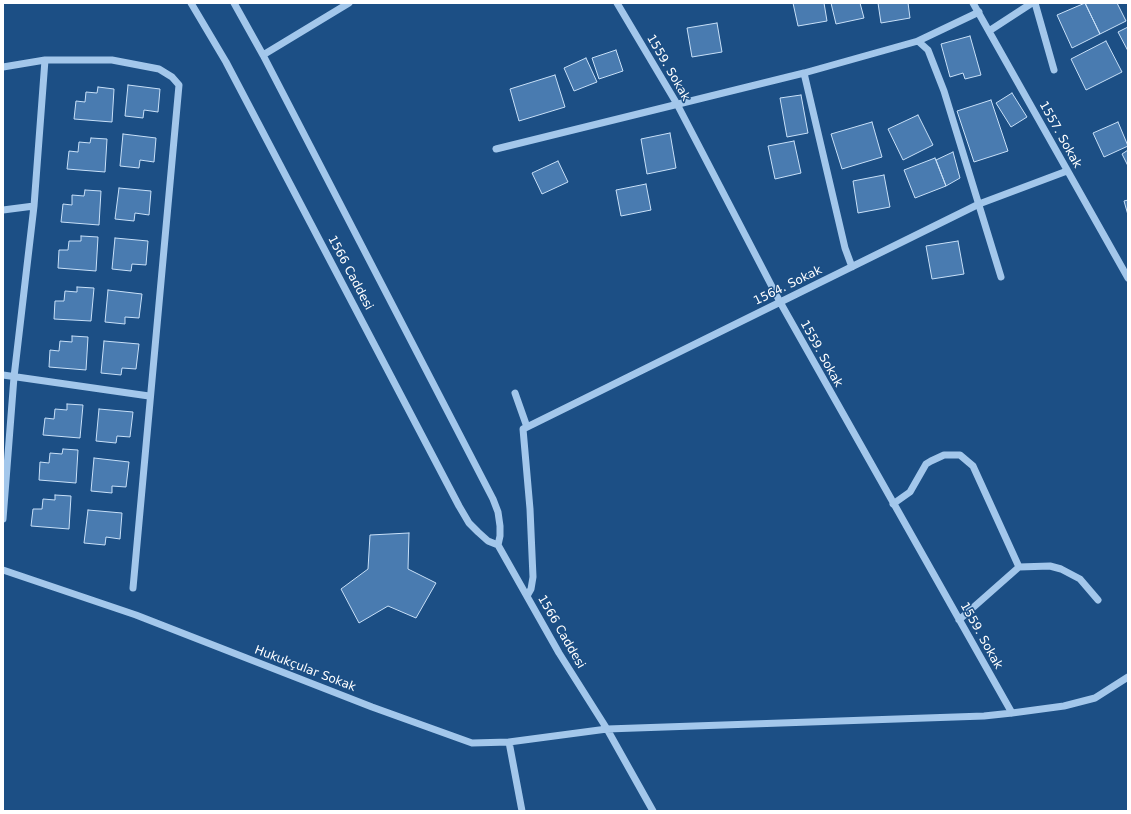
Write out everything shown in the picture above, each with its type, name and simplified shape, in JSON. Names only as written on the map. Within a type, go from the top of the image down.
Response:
[{"type":"street","name":"1566 Caddesi","points":[[191,3],[226,62],[459,506],[474,528],[488,541],[498,545],[559,653],[607,729],[652,811]]},
{"type":"street","name":"1566 Caddesi","points":[[234,3],[263,54],[322,171],[493,499],[498,512],[500,526],[498,545]]},
{"type":"street","points":[[263,54],[349,3]]},
{"type":"street","name":"1559. Sokak","points":[[617,3],[677,104],[780,302],[1012,713]]},
{"type":"street","name":"1557. Sokak","points":[[973,3],[1128,278]]},
{"type":"street","points":[[989,31],[1032,3]]},
{"type":"street","points":[[1035,3],[1054,70]]},
{"type":"street","points":[[496,149],[804,72],[918,41],[979,12]]},
{"type":"street","points":[[918,41],[928,50],[944,91],[1001,278]]},
{"type":"street","points":[[3,67],[45,60],[112,60],[159,69],[172,77],[179,84],[149,396],[133,588]]},
{"type":"street","points":[[3,519],[14,377],[34,206],[45,60]]},
{"type":"street","points":[[804,72],[845,248],[852,267]]},
{"type":"street","name":"1564. Sokak","points":[[525,428],[979,204],[1067,171]]},
{"type":"street","points":[[3,210],[34,206]]},
{"type":"street","points":[[3,375],[149,396]]},
{"type":"street","points":[[516,393],[525,428],[530,509],[533,577],[531,589],[527,596]]},
{"type":"street","points":[[893,504],[910,492],[926,464],[944,455],[960,455],[973,466],[1019,567]]},
{"type":"street","points":[[959,620],[1019,567],[1050,566],[1070,572],[1080,579],[1098,600]]},
{"type":"street","name":"Hukukçular Sokak","points":[[3,570],[136,615],[372,707],[472,743],[509,742],[607,729],[984,716],[1064,706],[1095,698],[1128,677]]},
{"type":"street","points":[[509,742],[522,811]]},
{"type":"building","points":[[793,3],[824,3],[827,21],[798,26]]},
{"type":"building","points":[[831,3],[860,3],[864,18],[836,24]]},
{"type":"building","points":[[878,3],[908,3],[910,18],[881,23]]},
{"type":"building","points":[[1085,3],[1100,34],[1072,48],[1057,15]]},
{"type":"building","points":[[1085,3],[1117,3],[1126,21],[1100,34]]},
{"type":"building","points":[[717,23],[722,52],[692,57],[687,28]]},
{"type":"building","points":[[1128,27],[1128,51],[1118,32]]},
{"type":"building","points":[[970,36],[981,75],[965,79],[963,73],[950,77],[941,44]]},
{"type":"building","points":[[1106,41],[1122,72],[1086,90],[1071,59]]},
{"type":"building","points":[[616,50],[623,71],[599,79],[592,58]]},
{"type":"building","points":[[586,58],[597,82],[574,91],[564,68]]},
{"type":"building","points":[[555,75],[565,107],[519,121],[510,89]]},
{"type":"building","points":[[128,85],[160,89],[158,112],[144,110],[143,118],[125,116]]},
{"type":"building","points":[[98,87],[114,89],[112,122],[74,119],[76,101],[85,102],[86,92],[97,93]]},
{"type":"building","points":[[1012,93],[1027,117],[1011,127],[996,103]]},
{"type":"building","points":[[801,95],[808,133],[787,137],[780,98]]},
{"type":"building","points":[[991,100],[1008,151],[974,162],[957,111]]},
{"type":"building","points":[[918,115],[933,145],[903,160],[888,129]]},
{"type":"building","points":[[872,122],[882,157],[842,169],[831,134]]},
{"type":"building","points":[[1118,122],[1128,146],[1104,157],[1093,133]]},
{"type":"building","points":[[670,133],[676,168],[647,174],[641,139]]},
{"type":"building","points":[[123,134],[156,138],[154,162],[140,160],[139,168],[120,166]]},
{"type":"building","points":[[91,138],[107,139],[105,172],[67,169],[69,151],[78,152],[79,142],[90,143]]},
{"type":"building","points":[[794,141],[801,173],[775,179],[768,146]]},
{"type":"building","points":[[1128,150],[1128,166],[1122,154]]},
{"type":"building","points":[[953,152],[960,178],[946,186],[936,160]]},
{"type":"building","points":[[935,158],[946,186],[915,198],[904,170]]},
{"type":"building","points":[[558,161],[568,182],[542,194],[532,173]]},
{"type":"building","points":[[884,175],[890,207],[858,213],[853,181]]},
{"type":"building","points":[[646,184],[651,210],[621,216],[616,190]]},
{"type":"building","points":[[119,188],[151,191],[149,215],[135,213],[134,221],[115,219]]},
{"type":"building","points":[[85,190],[101,191],[99,225],[61,222],[63,204],[72,205],[72,195],[84,196]]},
{"type":"building","points":[[1128,200],[1128,215],[1124,201]]},
{"type":"building","points":[[81,236],[98,237],[96,271],[58,268],[59,250],[68,250],[69,241],[81,241]]},
{"type":"building","points":[[115,238],[148,241],[146,265],[132,264],[131,271],[112,269]]},
{"type":"building","points":[[958,241],[964,274],[932,279],[926,246]]},
{"type":"building","points":[[77,287],[94,288],[91,321],[54,319],[55,301],[64,301],[65,291],[77,292]]},
{"type":"building","points":[[108,290],[142,294],[139,318],[125,317],[125,324],[105,322]]},
{"type":"building","points":[[72,336],[88,337],[86,370],[49,367],[50,350],[59,351],[60,341],[72,342]]},
{"type":"building","points":[[104,341],[139,344],[136,369],[122,368],[121,375],[101,373]]},
{"type":"building","points":[[67,404],[83,405],[80,438],[43,435],[45,418],[54,419],[55,409],[67,410]]},
{"type":"building","points":[[99,409],[133,412],[130,437],[117,436],[116,443],[96,441]]},
{"type":"building","points":[[63,449],[78,450],[76,483],[39,480],[40,462],[49,463],[50,453],[62,454]]},
{"type":"building","points":[[94,458],[129,462],[126,487],[112,486],[112,493],[91,491]]},
{"type":"building","points":[[55,495],[71,496],[69,529],[31,526],[33,509],[42,509],[43,499],[55,500]]},
{"type":"building","points":[[88,510],[122,513],[120,539],[106,537],[105,545],[84,543]]},
{"type":"building","points":[[409,533],[408,569],[436,583],[416,618],[388,606],[359,623],[341,589],[368,569],[370,535]]}]
